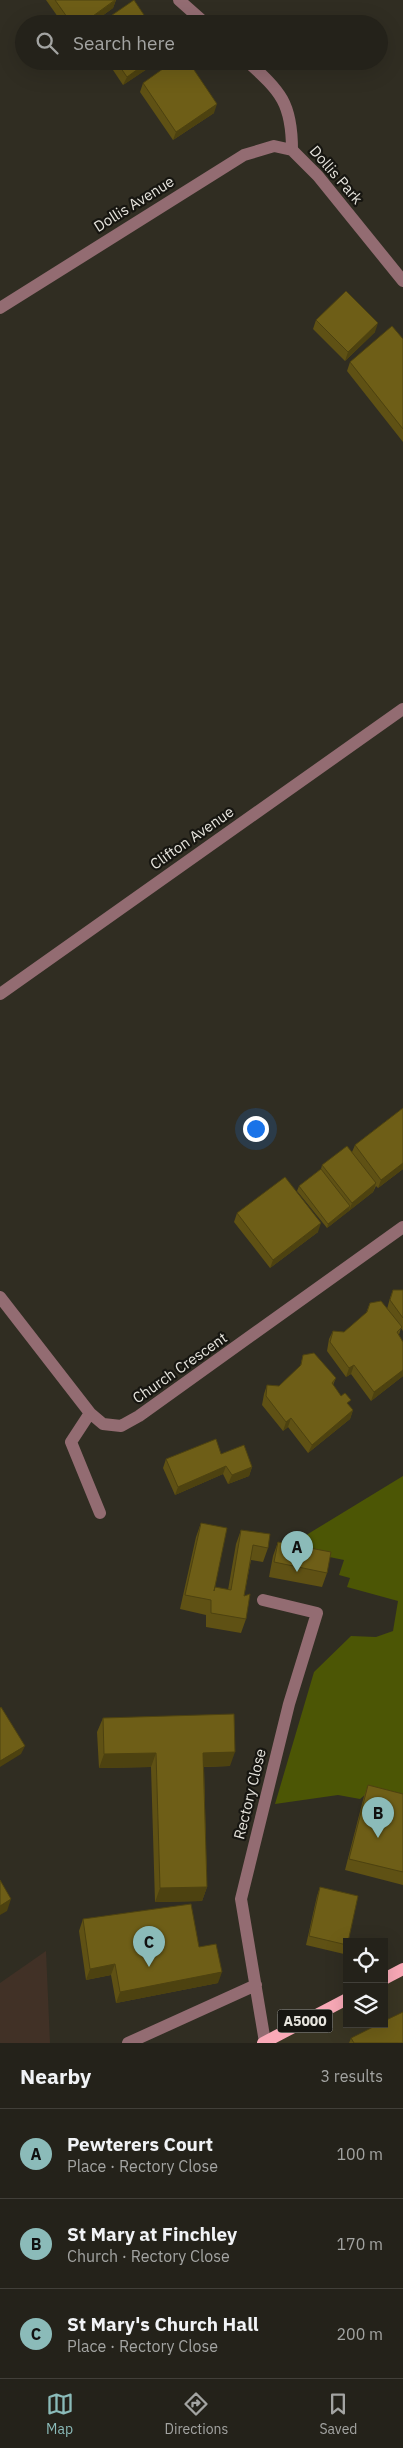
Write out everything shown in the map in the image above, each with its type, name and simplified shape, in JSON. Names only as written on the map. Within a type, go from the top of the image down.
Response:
[{"type":"main road","points":[[388,1977],[403,1969]]},
{"type":"main road","name":"A5000","points":[[264,2042],[343,2001]]},
{"type":"street","points":[[180,0],[196,15]]},
{"type":"street","name":"Dollis Park","points":[[257,70],[277,88],[292,123],[292,150],[318,176],[403,281]]},
{"type":"street","name":"Dollis Avenue","points":[[0,308],[244,155],[274,146],[292,150]]},
{"type":"street","name":"Clifton Avenue","points":[[0,994],[403,708]]},
{"type":"street","name":"Church Crescent","points":[[0,1297],[90,1413],[103,1424],[121,1426],[139,1416],[403,1227]]},
{"type":"street","points":[[90,1413],[71,1442],[100,1513]]},
{"type":"street","name":"Rectory Close","points":[[263,1600],[317,1613],[289,1704],[241,1899],[264,2042]]},
{"type":"street","points":[[128,2043],[256,1985]]},
{"type":"shaded area","points":[[46,1951],[50,2043],[0,2043],[0,1983]]},
{"type":"shaded area","points":[[403,1967],[403,2043],[263,2043],[343,2000],[343,2028],[388,2028],[388,1975]]},
{"type":"green space","points":[[403,1476],[403,1802],[366,1794],[360,1799],[338,1795],[275,1804],[314,1672],[351,1636],[376,1637],[393,1631],[398,1601],[347,1587],[350,1578],[339,1575],[344,1560],[300,1551],[303,1537]]},
{"type":"building","points":[[55,0],[115,0],[94,15],[66,15]]},
{"type":"building","points":[[134,0],[144,15],[112,15]]},
{"type":"building","points":[[122,70],[137,70],[127,77]]},
{"type":"building","points":[[161,70],[194,70],[217,104],[176,132],[143,83]]},
{"type":"building","points":[[346,291],[378,323],[348,352],[316,320]]},
{"type":"building","points":[[392,326],[403,339],[403,429],[350,362]]},
{"type":"building","points":[[403,1108],[403,1163],[381,1180],[355,1145]]},
{"type":"building","points":[[347,1146],[376,1183],[352,1203],[322,1165]]},
{"type":"building","points":[[321,1169],[350,1206],[328,1224],[299,1186]]},
{"type":"building","points":[[285,1177],[321,1223],[273,1260],[237,1213]]},
{"type":"building","points":[[393,1290],[403,1290],[403,1318],[390,1300]]},
{"type":"building","points":[[381,1301],[402,1327],[397,1332],[403,1342],[403,1370],[374,1392],[354,1365],[349,1368],[330,1342],[333,1331],[344,1332],[367,1312],[370,1303]]},
{"type":"building","points":[[314,1353],[336,1378],[332,1383],[341,1396],[345,1393],[351,1400],[347,1403],[353,1410],[312,1445],[291,1418],[286,1422],[266,1396],[267,1385],[279,1386],[301,1365],[303,1355]]},
{"type":"building","points":[[216,1439],[221,1454],[244,1445],[252,1467],[232,1475],[226,1466],[178,1487],[166,1459]]},
{"type":"building","points":[[201,1523],[227,1528],[214,1591],[215,1587],[231,1590],[241,1530],[270,1534],[268,1548],[253,1545],[244,1596],[250,1594],[246,1619],[211,1613],[211,1600],[185,1595]]},
{"type":"building","points":[[278,1542],[331,1552],[327,1573],[274,1562]]},
{"type":"building","points":[[0,1708],[25,1746],[0,1761]]},
{"type":"building","points":[[234,1714],[235,1752],[203,1753],[207,1887],[160,1888],[156,1753],[104,1754],[103,1718]]},
{"type":"building","points":[[368,1785],[403,1794],[403,1872],[349,1859]]},
{"type":"building","points":[[0,1880],[11,1899],[0,1906]]},
{"type":"building","points":[[320,1887],[358,1896],[349,1938],[343,1938],[343,1944],[309,1936]]},
{"type":"building","points":[[191,1904],[199,1947],[216,1944],[222,1972],[120,1992],[115,1964],[90,1969],[83,1919]]},
{"type":"building","points":[[403,2012],[403,2043],[354,2043],[351,2038],[371,2028],[388,2028],[388,2019]]},
{"type":"place","name":"Pewterers Court","points":[[297,1572]]},
{"type":"place","name":"St Mary at Finchley","points":[[378,1838]]},
{"type":"place","name":"St Mary's Church Hall","points":[[149,1967]]}]
